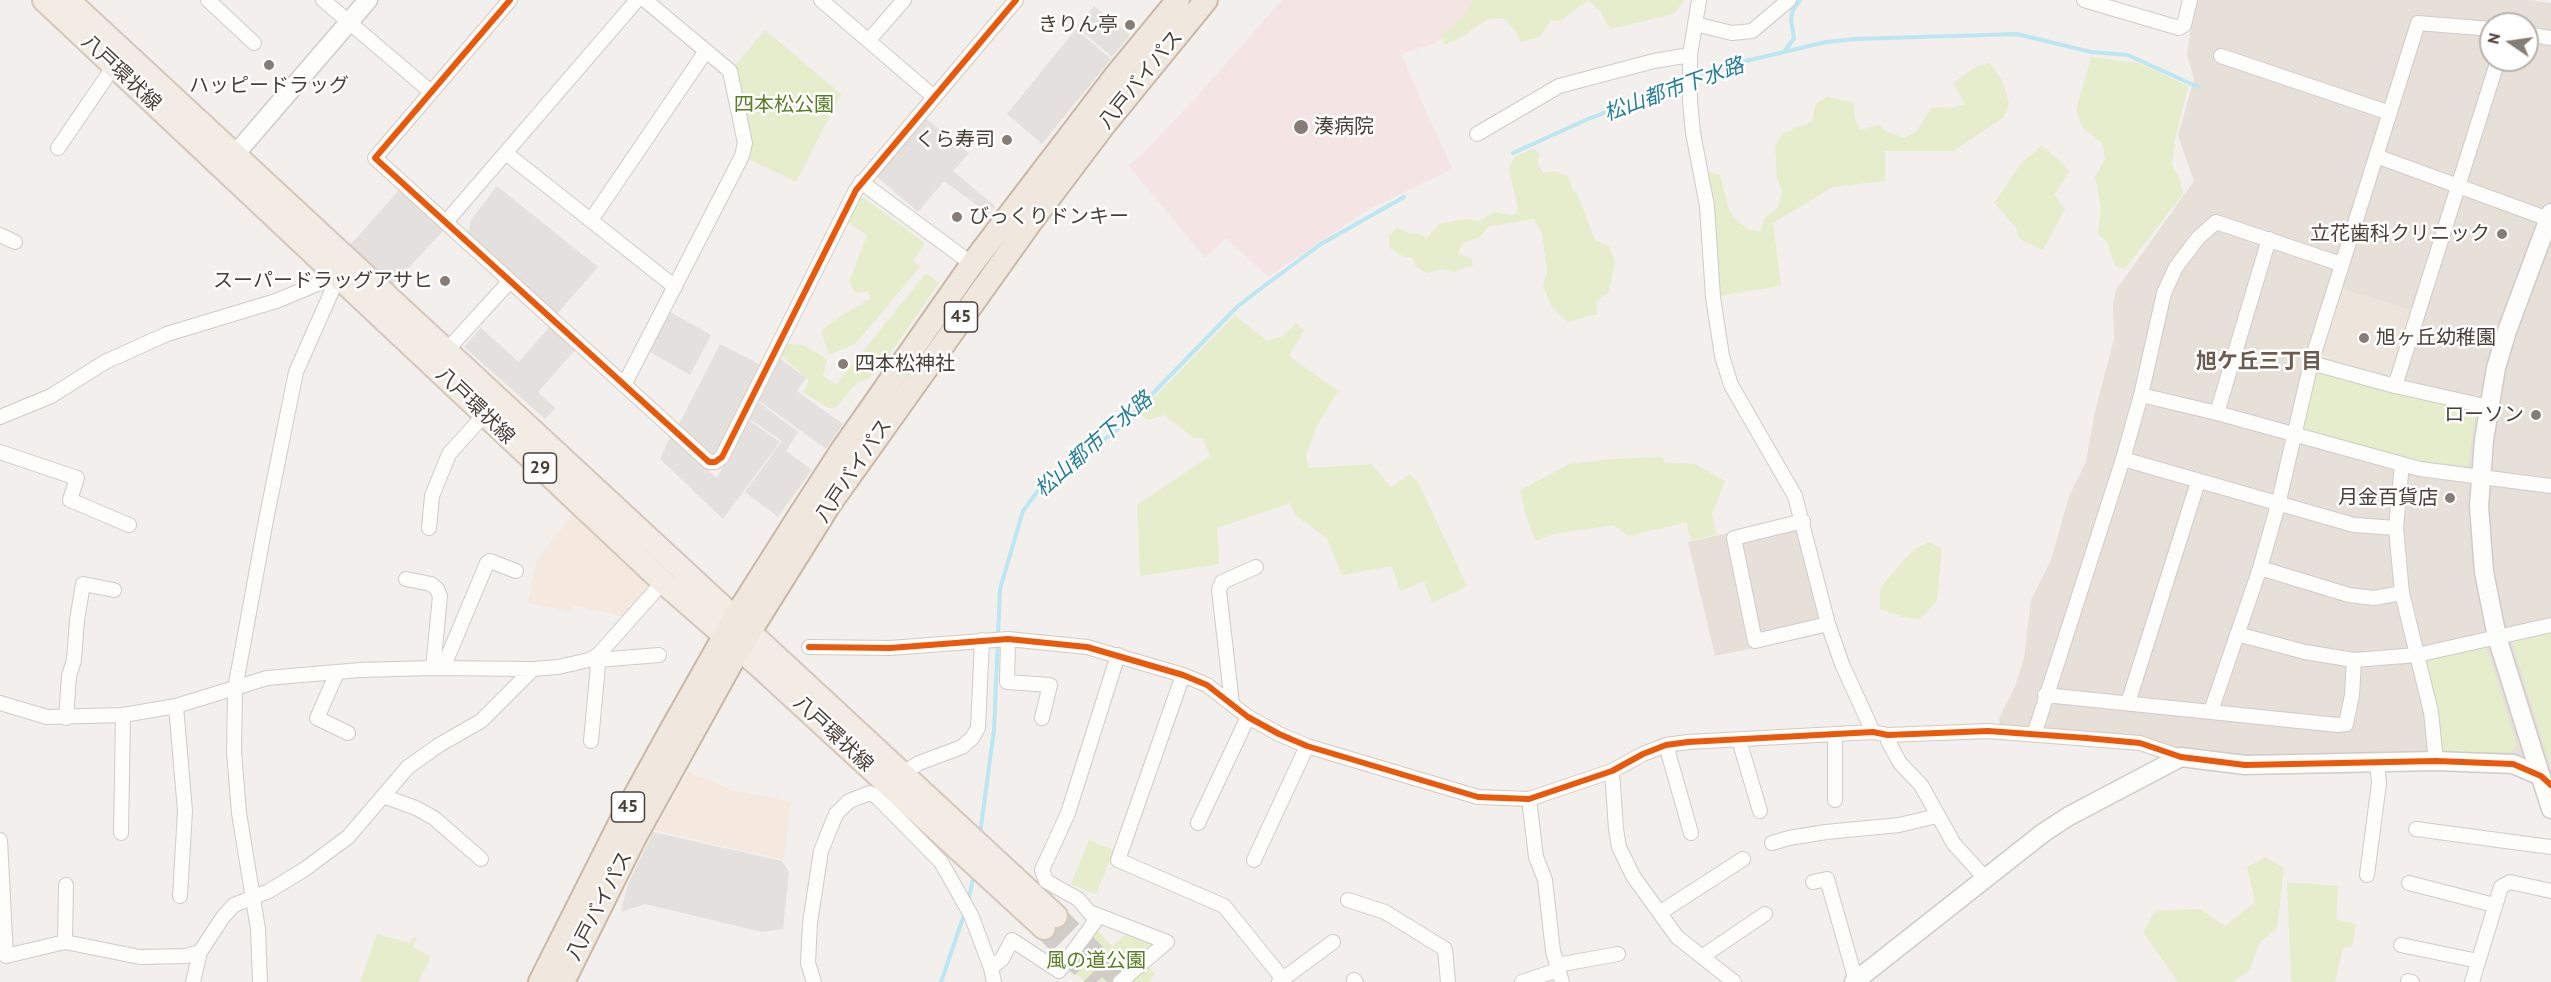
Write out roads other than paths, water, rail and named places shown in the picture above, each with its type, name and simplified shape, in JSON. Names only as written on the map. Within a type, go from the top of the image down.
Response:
[{"type":"highway","name":"八戸バイパス","points":[[540,982],[621,821],[736,634],[842,450],[972,264],[1102,93],[1178,0]]},
{"type":"highway","name":"八戸バイパス","points":[[563,982],[736,634],[830,505],[992,273],[1104,125],[1206,0]]},
{"type":"main road","name":"八戸環状線","points":[[44,0],[114,66],[447,350],[890,785],[1050,922]]},
{"type":"main road","name":"八戸環状線","points":[[68,0],[339,275],[484,415],[663,582],[736,634]]},
{"type":"street","points":[[208,0],[254,43]]},
{"type":"street","points":[[323,0],[431,92]]},
{"type":"street","points":[[229,162],[368,0]]},
{"type":"street","points":[[510,0],[375,158],[709,462],[715,462],[722,457],[861,182],[1016,0]]},
{"type":"street","points":[[446,222],[507,154],[637,0]]},
{"type":"street","points":[[624,385],[742,156],[745,143],[730,71],[645,0]]},
{"type":"street","points":[[821,0],[934,97]]},
{"type":"street","points":[[869,40],[904,0]]},
{"type":"street","points":[[1699,0],[1690,55],[1690,101],[1693,133],[1707,206],[1713,297],[1722,356],[1731,384],[1795,496],[1828,624],[1842,664],[1873,732]]},
{"type":"street","points":[[1695,24],[1732,33],[1752,31],[1790,0]]},
{"type":"street","points":[[2084,0],[2179,28],[2184,25],[2190,0]]},
{"type":"street","points":[[2211,711],[2260,568],[2278,505],[2311,363],[2418,23],[2479,28]]},
{"type":"street","points":[[591,220],[706,51]]},
{"type":"street","points":[[1477,134],[1559,86],[1654,61],[1690,55]]},
{"type":"street","points":[[2221,56],[2390,113]]},
{"type":"street","points":[[58,148],[114,66]]},
{"type":"street","points":[[2395,386],[2494,72]]},
{"type":"street","points":[[507,154],[675,286]]},
{"type":"street","points":[[2376,156],[2550,218],[2507,331],[2496,368],[2480,477],[2479,506],[2484,572],[2497,637],[2546,781],[2551,809]]},
{"type":"street","points":[[861,182],[972,264]]},
{"type":"street","points":[[2034,735],[2045,695],[2123,459],[2141,395],[2164,293],[2176,267],[2198,238],[2216,222],[2341,264]]},
{"type":"street","points":[[0,235],[15,242]]},
{"type":"street","points":[[2217,413],[2269,239]]},
{"type":"street","points":[[0,417],[51,396],[105,362],[167,334],[276,301],[339,275]]},
{"type":"street","points":[[260,982],[258,929],[247,873],[238,803],[234,752],[235,689],[296,372],[339,275]]},
{"type":"street","points":[[447,350],[510,281]]},
{"type":"street","points":[[2311,363],[2395,386],[2489,407]]},
{"type":"street","points":[[2141,395],[2217,413],[2420,469],[2551,486]]},
{"type":"street","points":[[429,528],[432,496],[449,454],[484,415]]},
{"type":"street","points":[[0,452],[77,478],[70,500],[129,525]]},
{"type":"street","points":[[2123,459],[2354,525],[2396,528]]},
{"type":"street","points":[[2402,464],[2396,528],[2402,593],[2431,712],[2436,761]]},
{"type":"street","points":[[2128,703],[2198,482]]},
{"type":"street","points":[[1803,520],[1734,538],[1755,641],[1828,624]]},
{"type":"street","points":[[438,668],[487,563],[490,561],[516,571]]},
{"type":"street","points":[[1232,704],[1219,590],[1222,582],[1256,567]]},
{"type":"street","points":[[2260,568],[2349,595],[2374,598],[2402,593]]},
{"type":"street","points":[[406,579],[431,584],[440,596],[438,668]]},
{"type":"street","points":[[591,741],[598,657],[663,582]]},
{"type":"street","points":[[66,717],[69,676],[74,660],[83,584],[114,590]]},
{"type":"street","points":[[2237,634],[2305,652],[2354,660],[2417,655],[2551,626]]},
{"type":"street","points":[[809,647],[890,648],[1008,639],[1087,647],[1183,675],[1207,685],[1248,717],[1278,734],[1307,746],[1458,793],[1478,797],[1529,799],[1612,771],[1643,754],[1666,745],[1873,732],[1888,735],[1988,731],[2140,743],[2181,757],[2245,765],[2436,761],[2513,764],[2546,781]]},
{"type":"street","points":[[1008,639],[1007,682],[1050,685],[1042,718]]},
{"type":"street","points":[[814,982],[808,963],[810,923],[821,851],[836,814],[849,801],[890,785],[919,763],[962,747],[972,738],[978,728],[982,640]]},
{"type":"street","points":[[0,703],[47,717],[123,715],[176,706],[267,678],[438,668],[534,669],[558,667],[598,657],[659,656]]},
{"type":"street","points":[[993,975],[1012,940],[1055,977],[1096,920],[1078,899],[1046,881],[1042,870],[1068,813],[1118,656]]},
{"type":"street","points":[[2045,695],[2338,725],[2346,724],[2352,695],[2354,660]]},
{"type":"street","points":[[193,982],[200,952],[223,917],[234,905],[269,891],[348,837],[408,767],[481,721],[534,669]]},
{"type":"street","points":[[337,673],[317,718],[348,733]]},
{"type":"street","points":[[1183,675],[1118,860],[1224,906],[1281,980],[1333,942]]},
{"type":"street","points":[[176,706],[185,811],[180,896]]},
{"type":"street","points":[[121,833],[123,715]]},
{"type":"street","points":[[1198,824],[1248,717]]},
{"type":"street","points":[[1835,734],[1835,800]]},
{"type":"street","points":[[1888,735],[1888,741],[1900,763],[1921,785],[1954,844],[1986,879]]},
{"type":"street","points":[[1739,740],[1760,811]]},
{"type":"street","points":[[1666,745],[1691,833]]},
{"type":"street","points":[[1254,860],[1307,746]]},
{"type":"street","points":[[1813,882],[1827,879],[1855,981],[2043,833],[2069,816],[2181,757]]},
{"type":"street","points":[[2367,875],[2379,783],[2377,762]]},
{"type":"street","points":[[1612,771],[1619,847],[1633,876],[1677,937],[1734,982]]},
{"type":"street","points":[[890,785],[941,862],[970,915],[993,975]]},
{"type":"street","points":[[383,796],[416,808],[434,818],[481,859]]},
{"type":"street","points":[[1529,799],[1536,857],[1545,880],[1559,972]]},
{"type":"street","points":[[1772,843],[1826,832],[1899,825],[1937,816]]},
{"type":"street","points":[[2416,829],[2551,847]]},
{"type":"street","points":[[0,840],[3,957],[65,942],[140,957],[186,956],[200,952]]},
{"type":"street","points":[[1661,912],[1743,859]]},
{"type":"street","points":[[2472,982],[2501,887],[2510,882],[2551,891]]},
{"type":"street","points":[[2409,883],[2494,905]]},
{"type":"street","points":[[65,942],[66,885]]},
{"type":"street","points":[[1348,900],[1385,912],[1445,949],[1448,982]]},
{"type":"street","points":[[1092,913],[1167,942],[1120,982]]},
{"type":"street","points":[[1703,956],[1765,914]]},
{"type":"street","points":[[2401,945],[2478,961]]},
{"type":"street","points":[[1522,982],[1618,954]]},
{"type":"waterway","name":"松山都市下水路","points":[[1693,78],[1737,63],[1784,52],[1794,38],[1791,20],[1793,10],[1800,0]]},
{"type":"waterway","points":[[1784,52],[1826,42],[1855,39],[2017,34],[2091,52],[2128,55],[2198,87]]},
{"type":"waterway","name":"松山都市下水路","points":[[1513,153],[1586,120],[1686,81]]},
{"type":"waterway","name":"松山都市下水路","points":[[980,834],[994,730],[1000,589],[1023,511],[1043,484],[1117,430],[1237,307],[1321,244],[1404,197]]},
{"type":"waterway","name":"松山都市下水路","points":[[968,902],[974,874]]},
{"type":"waterway","name":"松山都市下水路","points":[[941,982],[965,912]]},
{"type":"tunnel","points":[[1056,916],[1123,982]]},
{"type":"tunnel","points":[[1044,928],[1097,982]]},
{"type":"place","name":"きりん亭","points":[[1130,25]]},
{"type":"place","name":"ハッピードラッグ","points":[[269,65]]},
{"type":"place","name":"湊病院","points":[[1301,127]]},
{"type":"place","name":"くら寿司","points":[[1007,140]]},
{"type":"place","name":"びっくりドンキー","points":[[957,217]]},
{"type":"place","name":"立花歯科クリニック","points":[[2502,234]]},
{"type":"place","name":"スーパードラッグアサヒ","points":[[445,281]]},
{"type":"place","name":"旭ヶ丘幼稚園","points":[[2364,338]]},
{"type":"place","name":"四本松神社","points":[[843,364]]},
{"type":"place","name":"ローソン","points":[[2536,415]]},
{"type":"place","name":"月金百貨店","points":[[2450,498]]},
{"type":"district","name":"旭ケ丘三丁目","points":[[2259,362]]},
{"type":"park label","name":"四本松公園","points":[[784,105]]},
{"type":"park label","name":"風の道公園","points":[[1096,961]]}]
